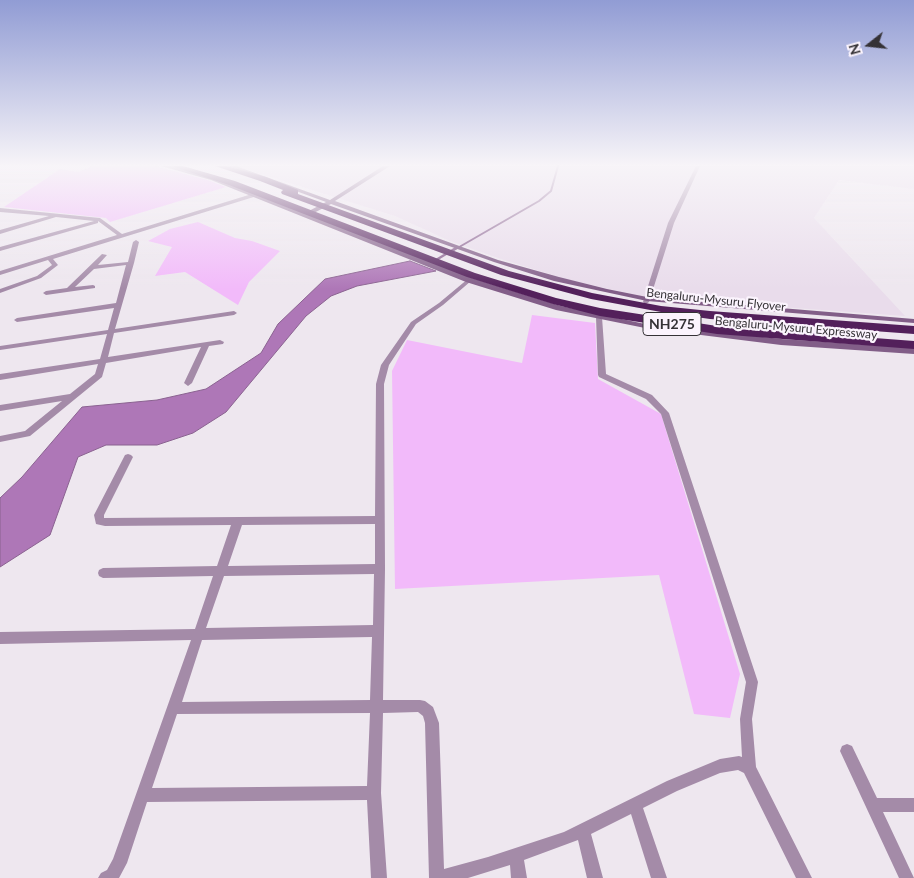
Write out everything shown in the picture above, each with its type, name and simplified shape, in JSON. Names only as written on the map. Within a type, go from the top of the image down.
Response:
[{"type":"highway","name":"Bengaluru-Mysuru Expressway","points":[[291,207],[432,261],[518,290],[600,312],[717,330],[914,345]]},
{"type":"highway","name":"Bengaluru-Mysuru Expressway","points":[[301,207],[432,261]]},
{"type":"highway","name":"Bengaluru-Mysuru Flyover","points":[[327,207],[505,273],[576,293],[637,305],[710,315],[914,330]]},
{"type":"highway","name":"NH275","points":[[343,207],[542,280],[647,300],[721,311],[914,325]]},
{"type":"highway","name":"Bengaluru-Mysuru Flyover","points":[[432,261],[541,292],[636,313],[738,327],[914,339]]},
{"type":"street","points":[[0,269],[209,207]]},
{"type":"street","name":"Bengaluru-Mysuru Expressway","points":[[288,207],[308,214]]},
{"type":"street","points":[[308,214],[320,207]]},
{"type":"street","points":[[647,300],[671,223],[679,207]]},
{"type":"street","points":[[0,210],[100,220],[119,234]]},
{"type":"street","points":[[0,217],[20,212]]},
{"type":"street","points":[[0,232],[58,216]]},
{"type":"street","points":[[0,249],[100,220]]},
{"type":"street","points":[[0,279],[119,234]]},
{"type":"street","points":[[0,439],[27,434],[99,375],[136,242]]},
{"type":"street","points":[[68,291],[104,256]]},
{"type":"street","points":[[0,273],[52,260]]},
{"type":"street","points":[[0,290],[39,277],[55,265],[52,260]]},
{"type":"street","name":"Bengaluru-Mysuru Expressway","points":[[432,261],[469,280],[559,308],[645,326],[781,342],[914,351]]},
{"type":"street","points":[[92,267],[131,262]]},
{"type":"street","points":[[379,878],[374,792],[380,568],[380,391],[385,365],[413,323],[441,304],[469,280]]},
{"type":"street","points":[[46,294],[93,287]]},
{"type":"street","name":"NH275","points":[[647,300],[914,321]]},
{"type":"street","points":[[16,320],[119,305]]},
{"type":"street","points":[[0,348],[234,313]]},
{"type":"street","points":[[599,317],[602,375],[649,397],[665,413],[752,682],[746,719],[749,768],[804,878]]},
{"type":"street","points":[[0,377],[220,342]]},
{"type":"street","points":[[188,383],[206,344]]},
{"type":"street","points":[[0,408],[73,396]]},
{"type":"street","points":[[128,457],[99,515],[100,521],[380,520]]},
{"type":"street","points":[[106,878],[112,874],[119,863],[238,521]]},
{"type":"street","points":[[103,573],[380,568]]},
{"type":"street","points":[[0,638],[379,631]]},
{"type":"street","points":[[172,708],[420,706],[428,712],[432,723],[438,878],[567,838],[635,804],[720,766],[739,763],[749,768]]},
{"type":"street","points":[[847,752],[907,878]]},
{"type":"street","points":[[143,795],[374,792]]},
{"type":"street","points":[[635,804],[659,878]]},
{"type":"street","points":[[872,805],[914,805]]},
{"type":"street","points":[[583,831],[594,878]]},
{"type":"street","points":[[516,855],[519,878]]},
{"type":"shaded area","points":[[4,207],[160,207],[110,222],[106,218]]},
{"type":"shaded area","points":[[366,207],[821,207],[814,218],[905,316],[644,297],[565,279],[498,258],[450,241],[395,216]]},
{"type":"shaded area","points":[[198,222],[235,238],[252,241],[280,251],[249,282],[238,305],[185,272],[155,276],[172,247],[148,241],[170,229]]},
{"type":"shaded area","points":[[410,261],[436,271],[357,286],[331,296],[306,316],[226,412],[193,433],[157,445],[106,445],[78,457],[50,535],[0,567],[0,498],[22,477],[82,407],[157,400],[206,389],[261,353],[278,324],[325,279]]},
{"type":"shaded area","points":[[532,315],[595,323],[598,379],[661,414],[740,674],[730,718],[694,714],[659,575],[395,589],[392,371],[407,340],[522,363]]},
{"type":"waterway","points":[[454,250],[529,207]]},
{"type":"waterway","points":[[436,260],[456,248]]}]
